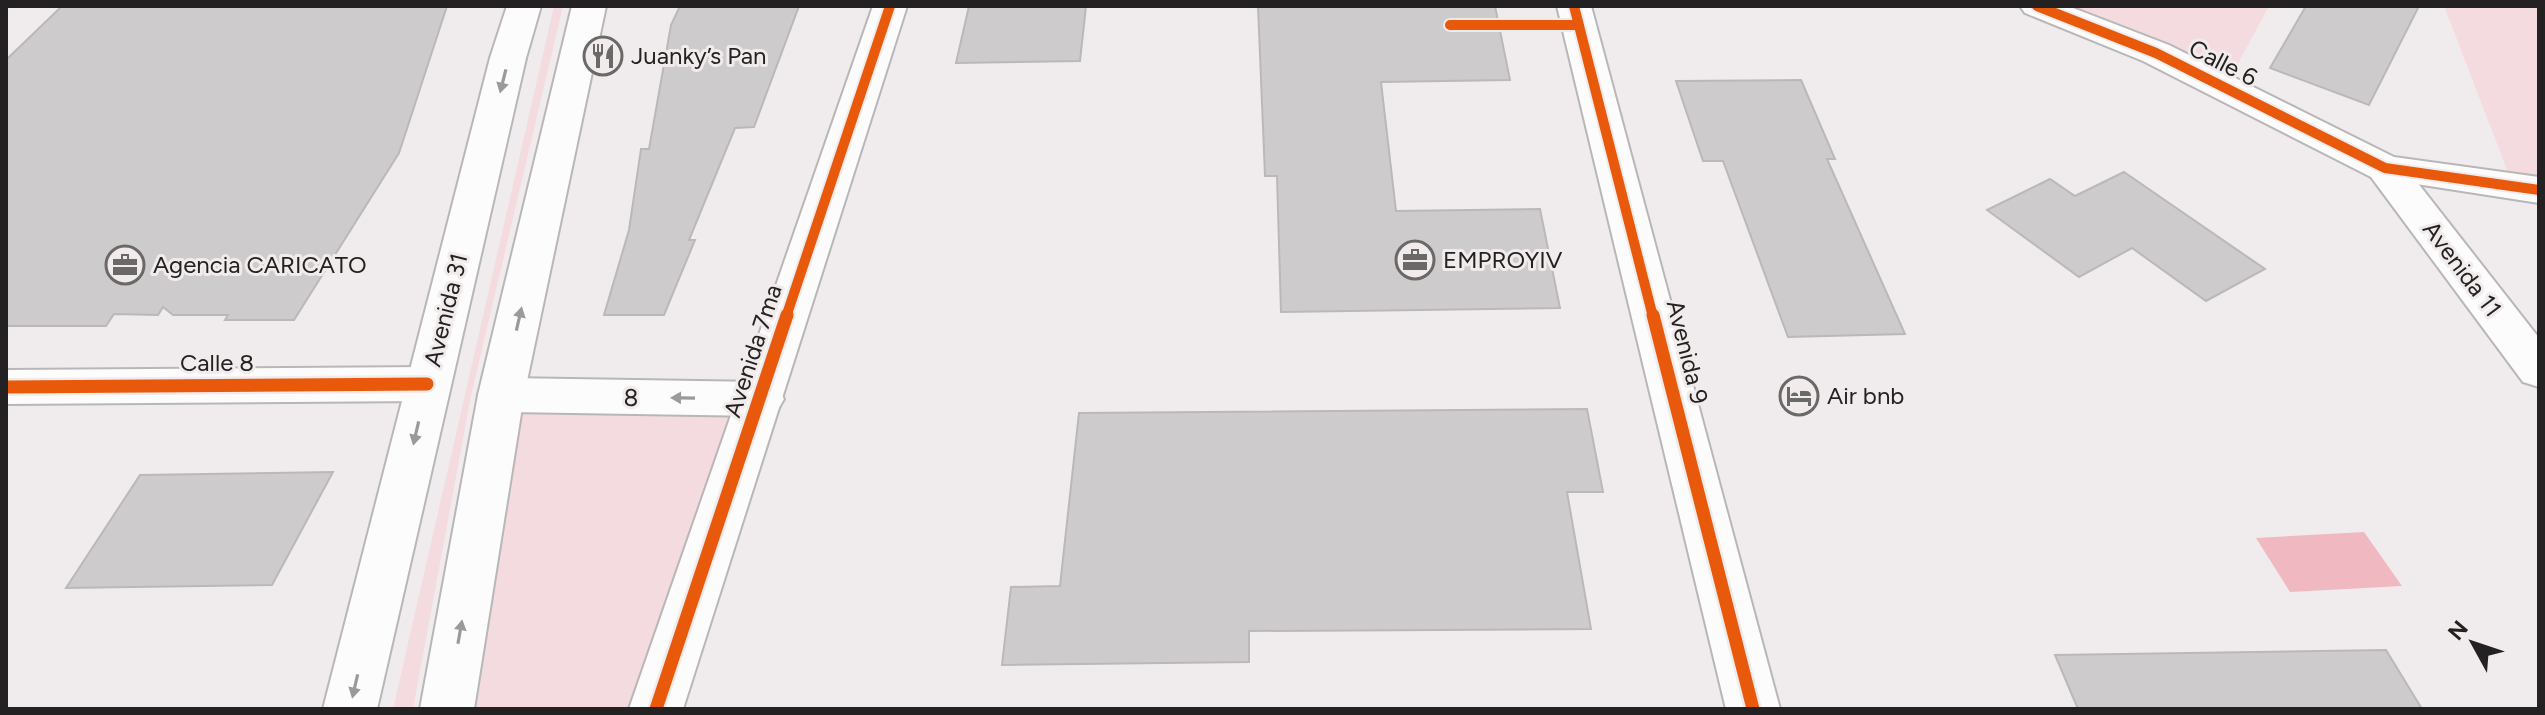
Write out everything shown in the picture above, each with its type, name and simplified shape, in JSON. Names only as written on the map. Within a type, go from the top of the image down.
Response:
[{"type":"street","name":"Avenida 31","points":[[350,709],[427,384],[524,6]]},
{"type":"street","points":[[447,709],[501,395],[589,6]]},
{"type":"street","points":[[552,172],[610,6]]},
{"type":"street","name":"Avenida 7ma","points":[[656,709],[890,6]]},
{"type":"street","name":"Avenida 9","points":[[1574,6],[1753,709]]},
{"type":"street","name":"Calle 6","points":[[2037,6],[2156,53],[2385,168]]},
{"type":"street","points":[[2385,168],[2539,190]]},
{"type":"street","name":"Avenida 11","points":[[2385,168],[2539,370]]},
{"type":"street","name":"Calle 8","points":[[6,387],[427,384]]},
{"type":"street","name":"8","points":[[501,395],[761,399]]},
{"type":"shaded area","points":[[554,6],[563,6],[471,396],[413,709],[393,709]]},
{"type":"shaded area","points":[[2034,6],[2269,6],[2225,88]]},
{"type":"shaded area","points":[[2444,6],[2539,6],[2539,190],[2514,188]]},
{"type":"shaded area","points":[[501,395],[761,399],[656,709],[447,709]]},
{"type":"shaded area","points":[[2364,532],[2402,586],[2290,592],[2256,538]]},
{"type":"building","points":[[62,6],[447,6],[399,153],[294,320],[225,320],[228,315],[173,315],[163,307],[158,315],[114,314],[106,326],[6,326],[6,60]]},
{"type":"building","points":[[680,6],[799,6],[754,127],[735,128],[689,240],[695,240],[664,315],[604,315],[629,230],[641,149],[649,149],[671,25]]},
{"type":"building","points":[[969,6],[1086,6],[1080,61],[956,63]]},
{"type":"building","points":[[1258,6],[1495,6],[1510,80],[1381,82],[1396,211],[1540,209],[1560,308],[1281,312],[1277,176],[1265,176]]},
{"type":"building","points":[[2306,6],[2419,6],[2369,105],[2270,68]]},
{"type":"building","points":[[1801,80],[1835,159],[1827,159],[1905,334],[1788,337],[1723,161],[1703,161],[1676,81]]},
{"type":"building","points":[[2124,172],[2265,269],[2206,301],[2132,248],[2079,277],[1987,210],[2050,179],[2075,196]]},
{"type":"building","points":[[1587,409],[1603,492],[1567,492],[1591,629],[1249,631],[1249,662],[1002,665],[1011,587],[1060,586],[1079,413]]},
{"type":"building","points":[[333,472],[272,585],[66,588],[140,475]]},
{"type":"building","points":[[2386,650],[2422,709],[2078,709],[2055,655]]},
{"type":"cycle path","points":[[656,709],[890,6]]},
{"type":"cycle path","points":[[1574,6],[1753,709]]},
{"type":"cycle path","points":[[2037,6],[2156,53],[2385,168],[2539,190]]},
{"type":"cycle path","points":[[1450,25],[1579,25]]},
{"type":"cycle path","points":[[6,387],[427,384]]},
{"type":"place","name":"Juanky’s Pan","points":[[603,56]]},
{"type":"place","name":"EMPROYIV","points":[[1415,260]]},
{"type":"place","name":"Agencia CARICATO","points":[[125,265]]},
{"type":"place","name":"Air bnb","points":[[1799,396]]}]
